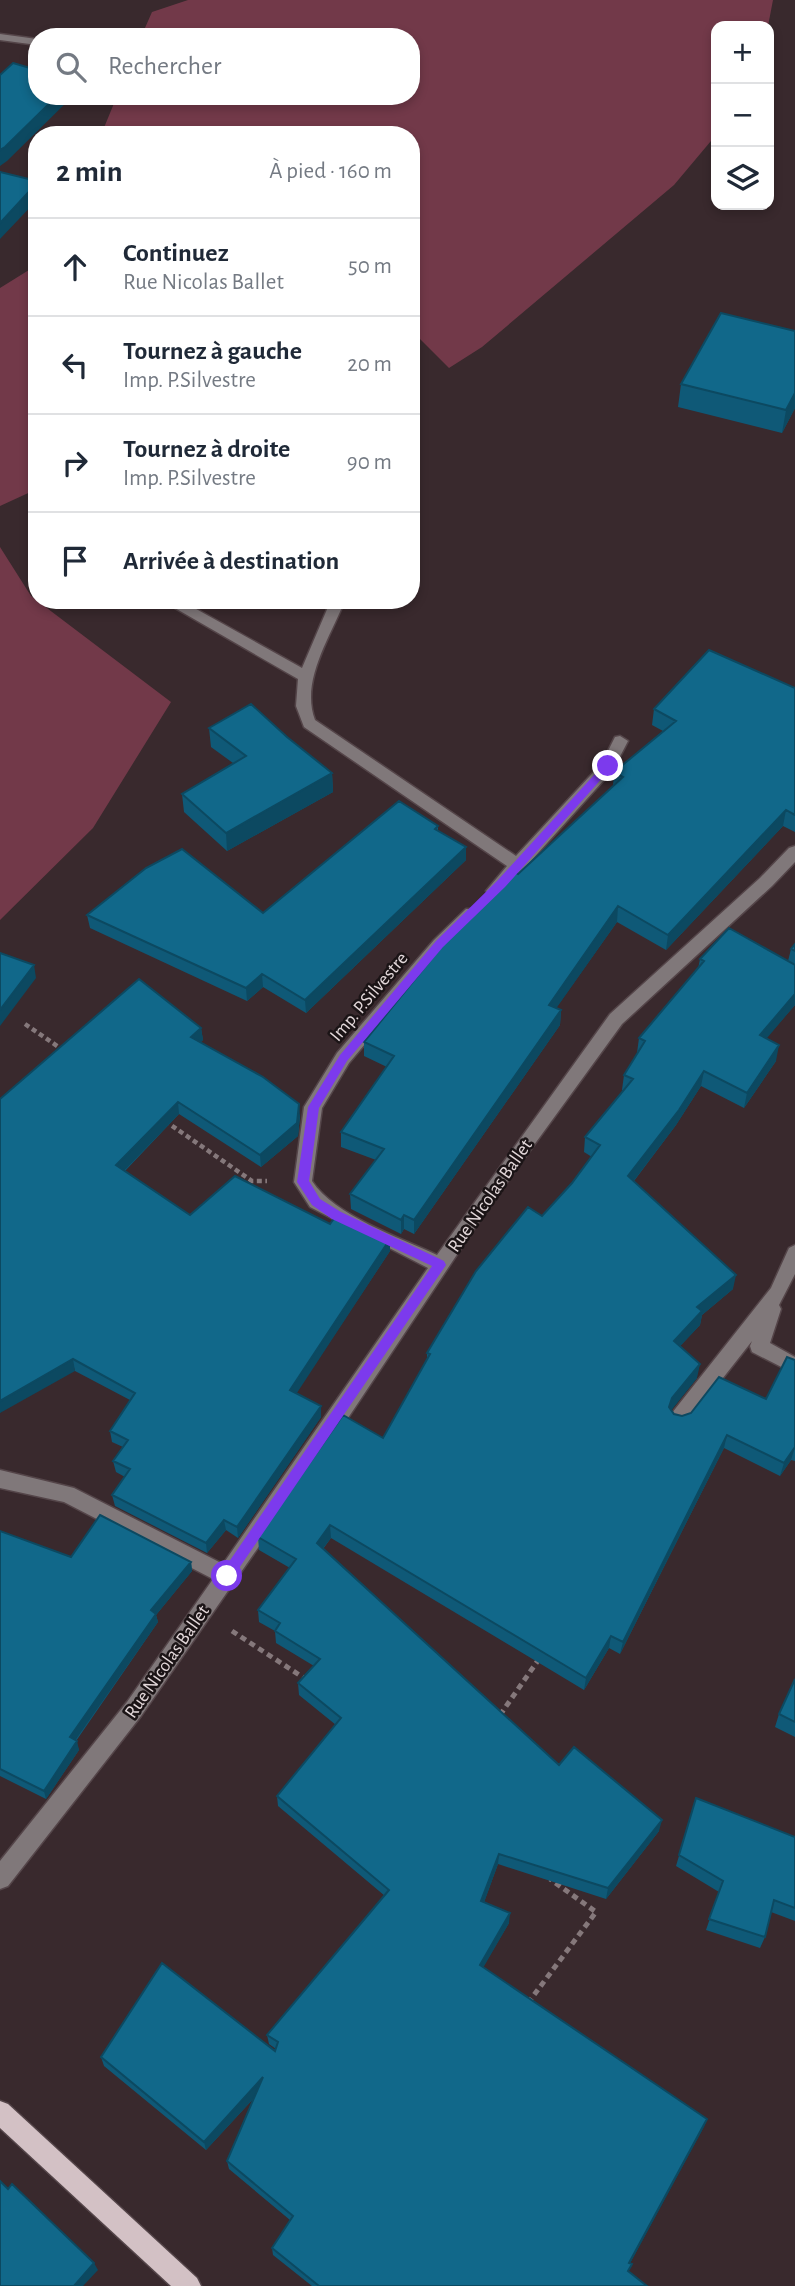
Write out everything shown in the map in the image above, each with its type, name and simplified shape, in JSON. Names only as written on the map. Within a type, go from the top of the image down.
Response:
[{"type":"main road","points":[[0,2112],[189,2286]]},
{"type":"street","points":[[0,37],[28,41]]},
{"type":"street","points":[[184,609],[306,677]]},
{"type":"street","points":[[334,609],[306,677],[302,694],[302,707],[309,723],[518,865]]},
{"type":"street","name":"Imp. P.Silvestre","points":[[303,1182],[313,1107],[344,1058],[440,944],[518,865],[608,766],[620,741]]},
{"type":"street","name":"Rue Nicolas Ballet","points":[[0,1878],[134,1709],[440,1265],[616,1019],[766,883],[795,852]]},
{"type":"street","points":[[303,1182],[316,1202],[337,1215],[440,1265]]},
{"type":"street","points":[[795,1254],[759,1346],[795,1366]]},
{"type":"street","points":[[679,1419],[778,1293]]},
{"type":"street","points":[[0,1479],[67,1494],[227,1576]]},
{"type":"path","points":[[25,1024],[71,1056]]},
{"type":"path","points":[[162,1118],[253,1181],[303,1182]]},
{"type":"path","points":[[202,1611],[316,1686]]},
{"type":"path","points":[[495,1721],[543,1653]]},
{"type":"path","points":[[522,2011],[596,1912],[540,1872]]},
{"type":"shaded area","points":[[188,0],[773,0],[769,21],[711,21],[711,141],[674,185],[482,347],[449,368],[420,339],[420,126],[105,126],[113,105],[420,105],[420,28],[145,28],[152,12]]},
{"type":"shaded area","points":[[28,271],[28,493],[0,506],[0,288]]},
{"type":"shaded area","points":[[0,547],[28,591],[28,609],[48,609],[171,702],[93,828],[0,920]]},
{"type":"building","points":[[13,63],[28,67],[28,105],[48,105],[0,150],[0,75]]},
{"type":"building","points":[[0,172],[28,179],[28,193],[0,223]]},
{"type":"building","points":[[721,313],[795,331],[795,393],[786,410],[681,384]]},
{"type":"building","points":[[709,650],[795,688],[795,815],[786,810],[668,935],[618,906],[549,1005],[561,1010],[414,1220],[404,1215],[401,1220],[350,1194],[384,1149],[341,1132],[394,1056],[364,1042],[458,926],[513,871],[518,874],[623,777],[614,772],[676,721],[654,709]]},
{"type":"building","points":[[251,704],[332,773],[226,833],[182,794],[246,756],[209,728]]},
{"type":"building","points":[[399,801],[438,826],[435,829],[466,847],[305,1000],[262,974],[246,988],[87,915],[146,868],[182,849],[263,913]]},
{"type":"building","points":[[729,928],[795,965],[795,994],[760,1035],[779,1045],[747,1093],[704,1071],[679,1110],[628,1176],[736,1275],[697,1307],[702,1311],[674,1341],[700,1364],[672,1398],[669,1407],[674,1414],[682,1416],[691,1413],[719,1377],[766,1399],[787,1357],[795,1360],[795,1447],[784,1463],[727,1435],[623,1642],[611,1636],[586,1678],[330,1525],[317,1543],[559,1765],[574,1747],[662,1820],[608,1888],[499,1854],[481,1901],[510,1913],[480,1965],[707,2119],[629,2263],[632,2264],[628,2271],[647,2286],[319,2286],[272,2248],[293,2216],[227,2161],[263,2077],[204,2142],[101,2057],[162,1963],[275,2051],[278,2042],[267,2035],[389,1890],[277,1796],[341,1718],[298,1683],[320,1659],[275,1631],[280,1623],[258,1610],[296,1559],[258,1537],[343,1415],[383,1438],[430,1354],[427,1353],[476,1271],[528,1207],[542,1216],[572,1183],[600,1145],[585,1137],[633,1079],[624,1075],[645,1041],[639,1038],[704,961],[700,959]]},
{"type":"building","points":[[0,953],[34,965],[0,1010]]},
{"type":"building","points":[[139,979],[201,1028],[191,1037],[263,1077],[299,1104],[297,1123],[260,1155],[178,1102],[116,1165],[190,1215],[235,1176],[330,1224],[338,1213],[390,1239],[290,1390],[321,1406],[237,1527],[224,1520],[206,1543],[112,1495],[130,1469],[113,1461],[128,1440],[110,1431],[135,1393],[73,1359],[0,1401],[0,1099]]},
{"type":"building","points":[[100,1515],[191,1562],[151,1610],[156,1614],[70,1737],[77,1741],[44,1791],[0,1769],[0,1531],[71,1557]]},
{"type":"building","points":[[795,1679],[795,1722],[779,1714]]},
{"type":"building","points":[[696,1798],[795,1837],[795,1908],[774,1900],[765,1937],[709,1919],[723,1881],[679,1855]]},
{"type":"building","points":[[0,2181],[8,2189],[12,2184],[94,2263],[74,2286],[0,2286]]},
{"type":"route","points":[[227,1576],[440,1265],[316,1202],[303,1182],[313,1107],[344,1058],[440,944],[501,884],[608,766]]}]
